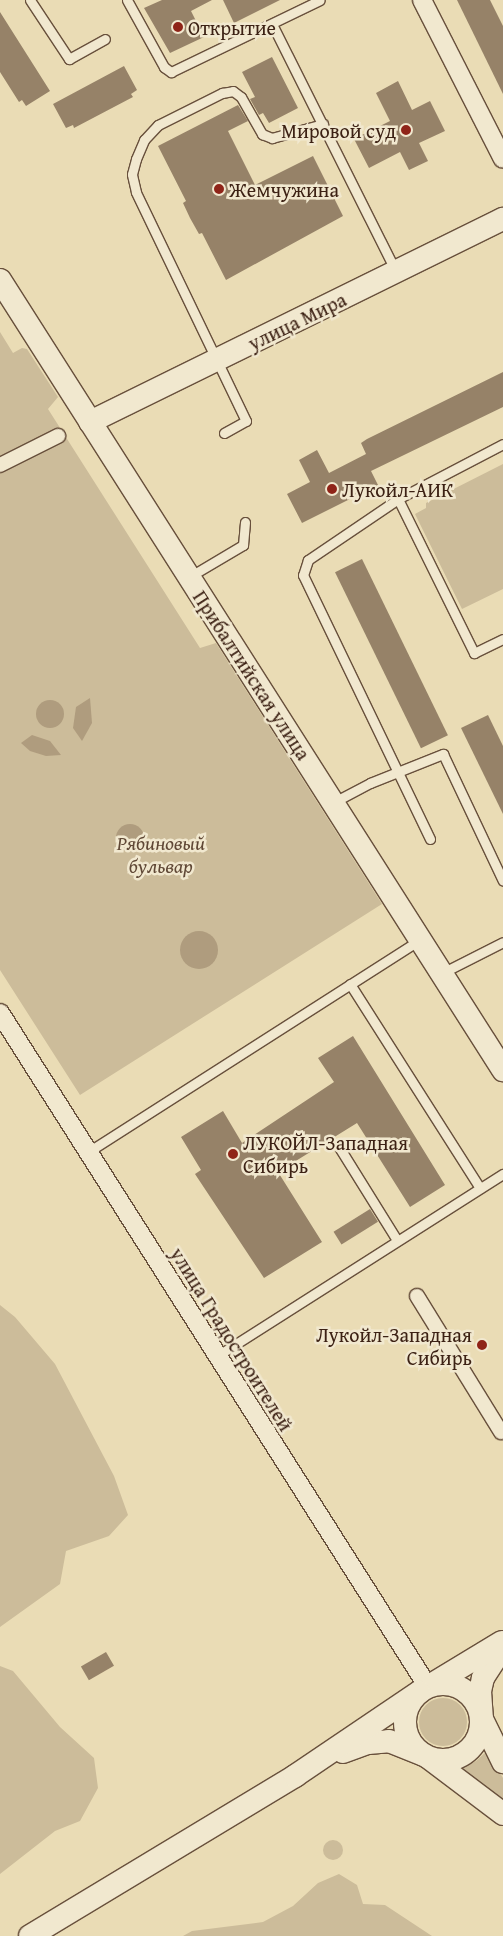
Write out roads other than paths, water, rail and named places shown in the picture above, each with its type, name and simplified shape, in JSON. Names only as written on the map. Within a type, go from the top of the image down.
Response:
[{"type":"street","points":[[422,0],[503,159]]},
{"type":"street","name":"улица Мира","points":[[90,422],[503,219]]},
{"type":"street","name":"Прибалтийская улица","points":[[0,280],[503,1070]]},
{"type":"street","points":[[0,464],[58,436]]},
{"type":"street","name":"улица Градостроителей","points":[[0,1013],[217,1356],[423,1690]]},
{"type":"street","points":[[417,1296],[501,1432]]},
{"type":"street","points":[[30,1936],[295,1776],[423,1690],[503,1641]]},
{"type":"street","points":[[295,1776],[348,1750],[379,1741],[398,1743],[425,1756],[446,1760],[465,1754],[478,1739],[482,1719],[483,1678],[503,1647]]},
{"type":"street","points":[[503,1762],[482,1719],[476,1702],[463,1689],[446,1684],[423,1690],[409,1706],[405,1724],[410,1742],[425,1756],[503,1814]]},
{"type":"lane","points":[[30,0],[69,59],[105,39]]},
{"type":"lane","points":[[127,0],[164,67],[171,72],[320,0]]},
{"type":"lane","points":[[272,24],[396,272]]},
{"type":"lane","points":[[224,433],[246,421],[136,192],[132,174],[136,159],[144,140],[158,125],[222,93],[233,91],[241,97],[262,134],[272,138],[323,124]]},
{"type":"lane","points":[[430,839],[303,575],[308,560],[398,499],[503,444]]},
{"type":"lane","points":[[398,499],[474,653],[503,639]]},
{"type":"lane","points":[[189,577],[243,545],[245,522]]},
{"type":"lane","points":[[334,802],[370,783],[443,754],[503,881]]},
{"type":"lane","points":[[88,1152],[420,940]]},
{"type":"lane","points":[[441,973],[503,942]]},
{"type":"lane","points":[[350,984],[480,1188]]},
{"type":"lane","points":[[339,1147],[397,1240]]},
{"type":"lane","points":[[217,1356],[503,1174]]},
{"type":"place","name":"Открытие","points":[[178,27]]},
{"type":"place","name":"Мировой суд","points":[[406,130]]},
{"type":"place","name":"Жемчужина","points":[[219,189]]},
{"type":"place","name":"Лукойл-АИК","points":[[332,489]]},
{"type":"place","name":"ЛУКОЙЛ-Западная Сибирь","points":[[233,1154]]},
{"type":"place","name":"Лукойл-Западная Сибирь","points":[[482,1345]]},
{"type":"park label","name":"Рябиновый бульвар","points":[[161,854]]}]
